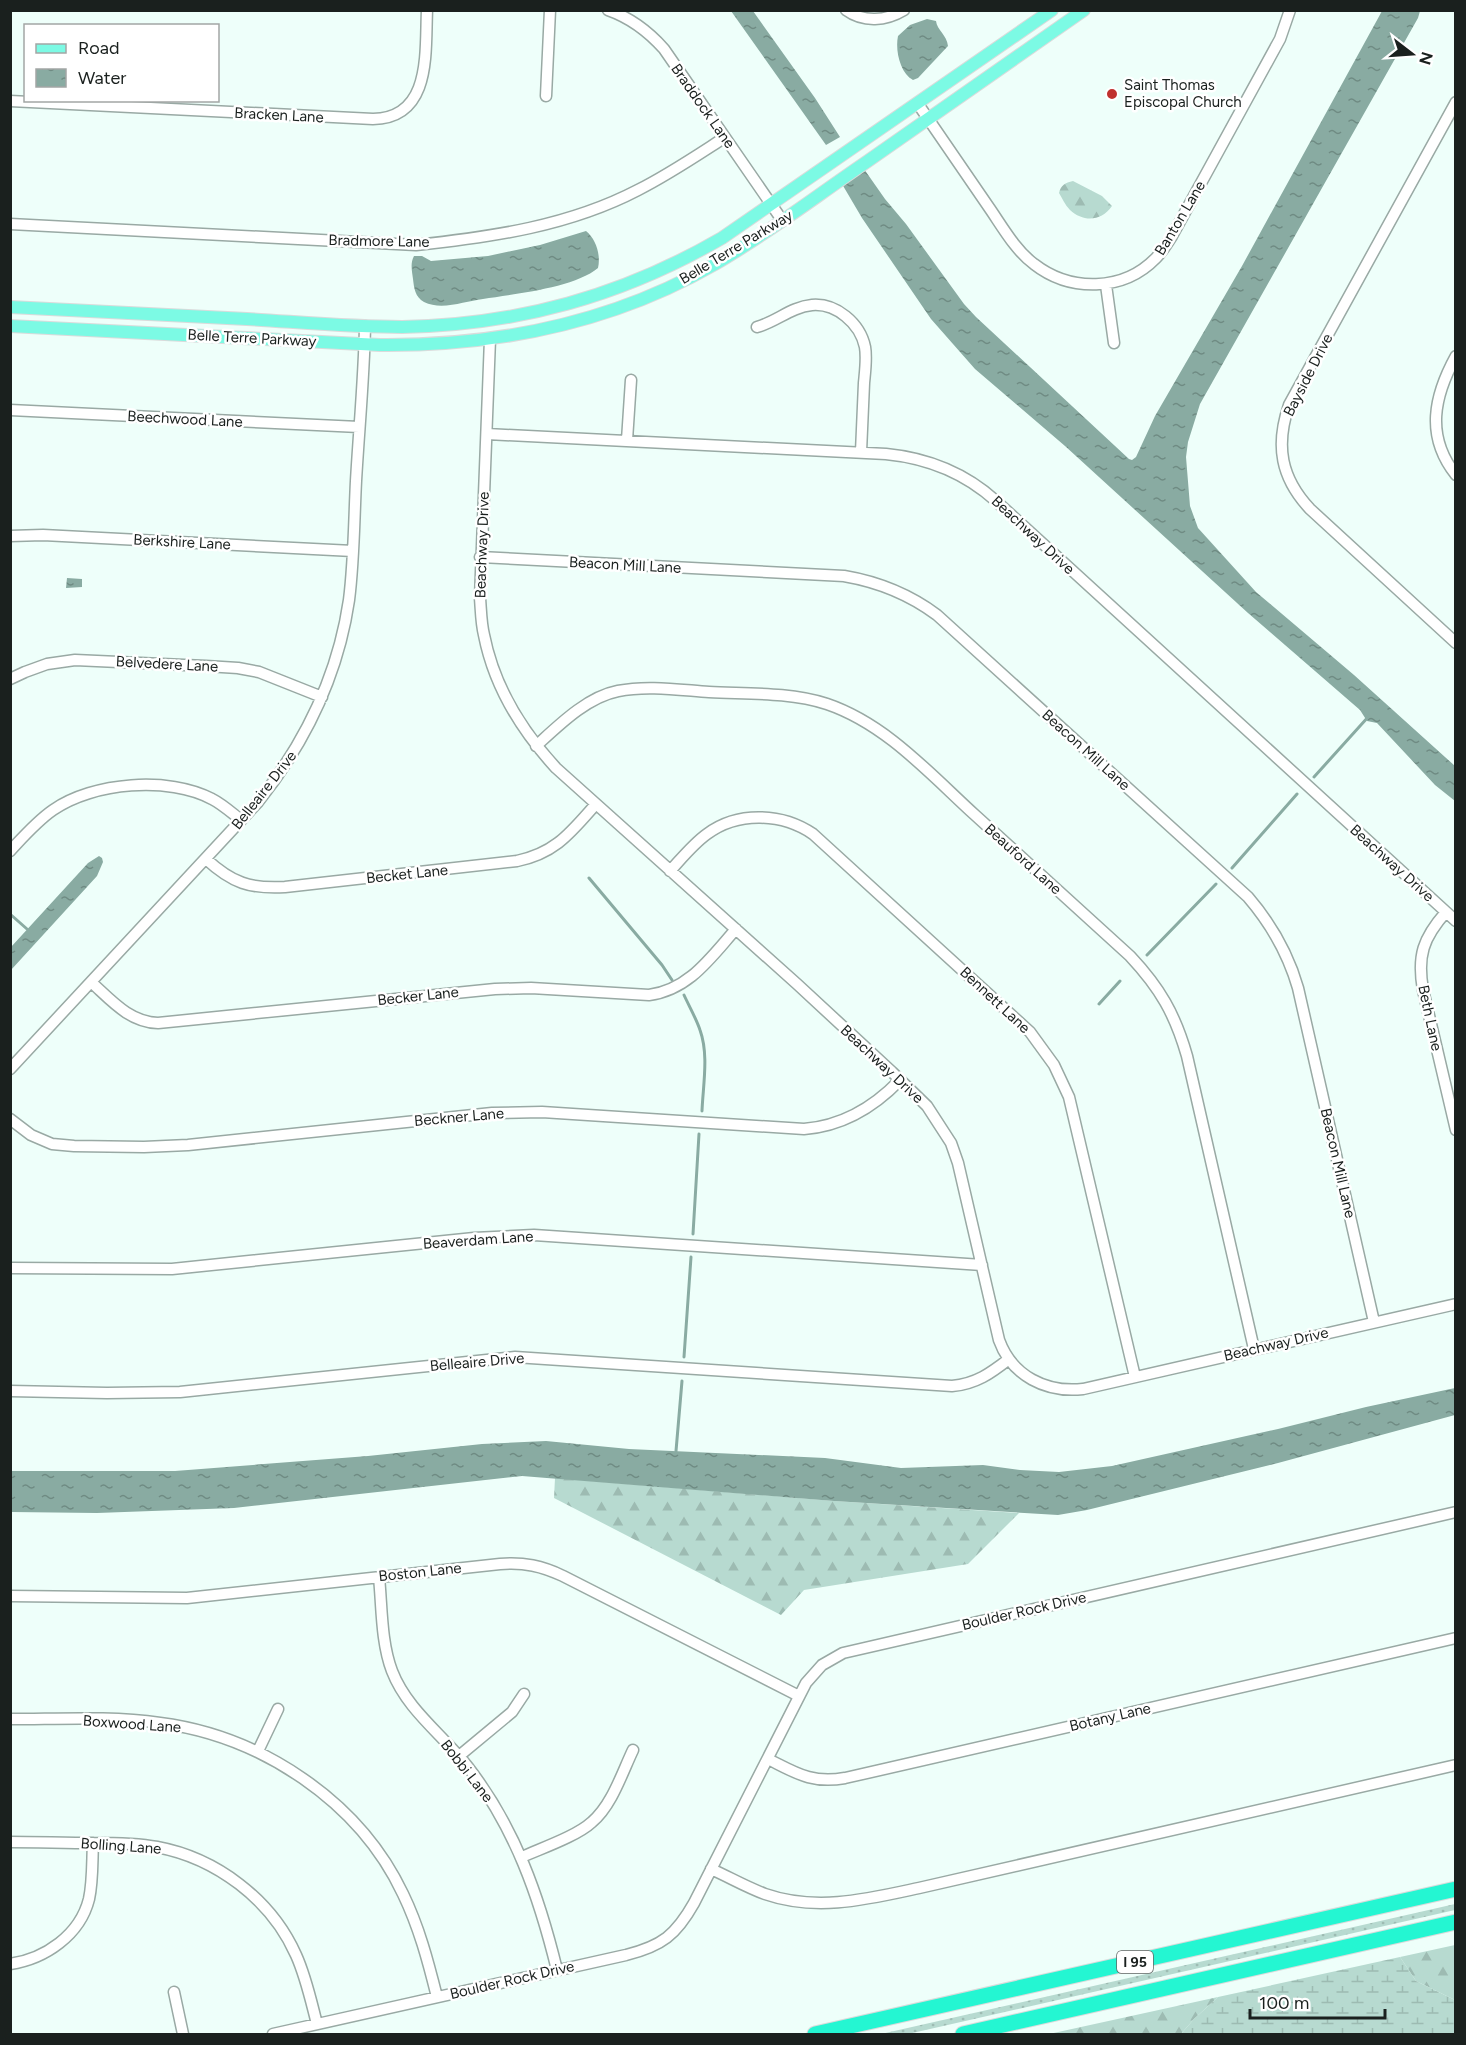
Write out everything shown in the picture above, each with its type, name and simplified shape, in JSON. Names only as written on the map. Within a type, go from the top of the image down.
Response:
[{"type":"highway","name":"I 95","points":[[815,2034],[1455,1889]]},
{"type":"highway","name":"I 95","points":[[963,2034],[1455,1923]]},
{"type":"main road","name":"Belle Terre Parkway","points":[[10,307],[402,327],[463,323],[513,316],[573,303],[663,269],[722,238],[1052,10]]},
{"type":"main road","name":"Belle Terre Parkway","points":[[10,326],[365,344],[430,345],[490,339],[556,327],[636,302],[712,266],[929,120],[1084,10]]},
{"type":"street","name":"Bracken Lane","points":[[30,102],[387,118],[408,106],[421,86],[428,10]]},
{"type":"street","points":[[546,96],[550,10]]},
{"type":"street","name":"Braddock Lane","points":[[608,10],[635,23],[653,37],[669,56],[782,220]]},
{"type":"street","points":[[846,10],[855,16],[873,20],[887,18],[904,10]]},
{"type":"street","name":"Banton Lane","points":[[918,104],[1011,239],[1032,263],[1050,274],[1069,281],[1106,285],[1131,276],[1148,265],[1172,236],[1280,39],[1290,10]]},
{"type":"street","name":"Bayside Drive","points":[[1455,102],[1289,405],[1281,438],[1285,469],[1297,495],[1455,643]]},
{"type":"street","name":"Bradmore Lane","points":[[10,224],[416,245],[501,235],[543,226],[582,214],[637,191],[724,138]]},
{"type":"street","points":[[1106,285],[1114,343]]},
{"type":"street","points":[[756,327],[799,308],[816,305],[839,311],[854,325],[862,338],[866,354],[861,452]]},
{"type":"street","name":"Belleaire Drive","points":[[10,1069],[241,820],[285,766],[310,723],[322,697],[343,631],[349,599],[365,326]]},
{"type":"street","name":"Beachway Drive","points":[[490,339],[480,598],[484,634],[492,665],[510,707],[536,746],[556,768],[736,929],[927,1106],[951,1143],[962,1175],[999,1340],[1009,1359],[1031,1380],[1060,1390],[1083,1389],[1455,1304]]},
{"type":"street","points":[[1455,356],[1439,392],[1436,418],[1440,445],[1455,475]]},
{"type":"street","points":[[627,440],[631,380]]},
{"type":"street","name":"Beechwood Lane","points":[[10,410],[359,428]]},
{"type":"street","name":"Beachway Drive","points":[[487,434],[861,452],[906,456],[931,463],[962,476],[989,494],[1455,921]]},
{"type":"street","name":"Berkshire Lane","points":[[10,536],[43,535],[353,551]]},
{"type":"street","name":"Beacon Mill Lane","points":[[480,557],[844,576],[878,584],[909,596],[945,622],[1248,897],[1274,929],[1298,988],[1374,1322]]},
{"type":"street","name":"Belvedere Lane","points":[[10,679],[36,668],[75,660],[206,666],[259,672],[322,697]]},
{"type":"street","name":"Beauford Lane","points":[[536,746],[557,727],[594,701],[616,691],[646,689],[769,695],[824,703],[860,718],[904,750],[1130,956],[1154,982],[1162,995],[1176,1023],[1187,1056],[1254,1349]]},
{"type":"street","points":[[10,851],[52,810],[84,795],[112,786],[189,790],[212,799],[241,820]]},
{"type":"street","name":"Becket Lane","points":[[206,859],[232,879],[264,888],[517,861],[538,856],[556,846],[596,804]]},
{"type":"street","name":"Bennett Lane","points":[[670,871],[708,833],[732,822],[766,818],[779,819],[801,827],[813,834],[1030,1032],[1054,1065],[1069,1097],[1134,1377]]},
{"type":"street","name":"Beth Lane","points":[[1446,912],[1425,941],[1420,967],[1455,1130]]},
{"type":"street","name":"Becker Lane","points":[[91,982],[127,1013],[140,1020],[158,1023],[488,989],[531,988],[649,994],[667,991],[693,976],[736,929]]},
{"type":"street","name":"Beckner Lane","points":[[10,1119],[31,1135],[52,1144],[120,1147],[188,1145],[515,1112],[804,1129],[828,1125],[856,1115],[880,1100],[900,1080]]},
{"type":"street","name":"Beaverdam Lane","points":[[10,1268],[182,1269],[474,1238],[534,1235],[982,1265]]},
{"type":"street","name":"Belleaire Drive","points":[[10,1391],[107,1394],[180,1392],[526,1357],[952,1386],[968,1384],[981,1379],[1009,1359]]},
{"type":"street","name":"Boulder Rock Drive","points":[[273,2034],[636,1952],[666,1939],[683,1921],[799,1696],[812,1675],[834,1657],[852,1650],[1455,1512]]},
{"type":"street","name":"Boston Lane","points":[[10,1596],[187,1598],[517,1563],[539,1566],[563,1575],[799,1696]]},
{"type":"street","name":"Bobbi Lane","points":[[378,1577],[388,1655],[396,1679],[411,1704],[459,1756],[492,1802],[522,1857],[542,1911],[557,1970]]},
{"type":"street","name":"Botany Lane","points":[[768,1759],[807,1778],[838,1779],[1455,1638]]},
{"type":"street","points":[[459,1756],[512,1712],[524,1694]]},
{"type":"street","points":[[258,1751],[278,1709]]},
{"type":"street","name":"Boxwood Lane","points":[[10,1719],[160,1723],[202,1731],[258,1751],[299,1776],[334,1803],[381,1856],[413,1914],[425,1949],[437,1997]]},
{"type":"street","points":[[522,1857],[577,1832],[596,1819],[612,1794],[633,1750]]},
{"type":"street","points":[[711,1869],[781,1899],[824,1904],[849,1902],[1455,1766]]},
{"type":"street","name":"Bolling Lane","points":[[10,1842],[134,1844],[168,1849],[203,1862],[225,1874],[242,1886],[267,1911],[289,1940],[305,1979],[317,2025]]},
{"type":"street","points":[[10,1964],[30,1960],[46,1952],[75,1926],[88,1900],[93,1843]]},
{"type":"street","points":[[174,1992],[183,2034]]},
{"type":"green space","points":[[1073,181],[1102,196],[1112,206],[1103,215],[1092,219],[1075,214],[1059,193],[1064,185]]},
{"type":"green space","points":[[555,1478],[834,1501],[1019,1513],[968,1564],[804,1590],[781,1615],[554,1498]]},
{"type":"green space","points":[[1455,1904],[1455,1910],[908,2034],[881,2034]]},
{"type":"green space","points":[[1455,1945],[1455,2000],[1416,1981],[1400,1957]]},
{"type":"green space","points":[[1400,1957],[1416,1981],[1455,2000],[1455,2034],[1181,2034],[1218,1997]]},
{"type":"green space","points":[[1218,1997],[1181,2034],[1049,2034]]},
{"type":"water","points":[[731,11],[753,11],[840,137],[826,145]]},
{"type":"water","points":[[1382,11],[1420,11],[1200,404],[1188,442],[1186,457],[1190,506],[1198,528],[1256,592],[1354,675],[1455,766],[1455,801],[1435,785],[1377,723],[1367,721],[1360,710],[1248,613],[1065,446],[975,369],[931,319],[862,218],[842,184],[864,169],[964,304],[1132,460],[1136,457],[1155,416],[1242,266]]},
{"type":"water","points":[[927,19],[936,21],[948,46],[918,78],[913,80],[908,77],[902,67],[897,48],[898,36],[910,25]]},
{"type":"water","points":[[586,231],[593,238],[597,248],[598,268],[574,281],[543,289],[446,306],[424,302],[416,292],[412,267],[414,256],[422,256],[431,261],[488,256],[540,245]]},
{"type":"water","points":[[67,578],[82,579],[82,587],[66,588]]},
{"type":"water","points":[[99,856],[103,862],[97,876],[11,970],[11,947],[88,863]]},
{"type":"water","points":[[1455,1388],[1455,1415],[1278,1463],[1087,1510],[1058,1515],[834,1501],[522,1476],[234,1508],[97,1513],[11,1512],[11,1471],[175,1471],[368,1456],[482,1444],[546,1441],[629,1449],[825,1458],[901,1468],[983,1465],[1059,1472],[1112,1466]]},
{"type":"waterway","points":[[1314,777],[1369,716]]},
{"type":"waterway","points":[[1232,868],[1297,794]]},
{"type":"waterway","points":[[589,878],[672,980]]},
{"type":"waterway","points":[[1147,955],[1216,884]]},
{"type":"waterway","points":[[10,914],[27,929]]},
{"type":"waterway","points":[[1099,1004],[1120,981]]},
{"type":"waterway","points":[[684,995],[697,1021],[703,1040],[705,1070],[702,1111]]},
{"type":"waterway","points":[[693,1234],[699,1134]]},
{"type":"waterway","points":[[684,1357],[691,1257]]},
{"type":"waterway","points":[[676,1451],[682,1381]]},
{"type":"place","name":"Saint Thomas Episcopal Church","points":[[1112,94]]}]
